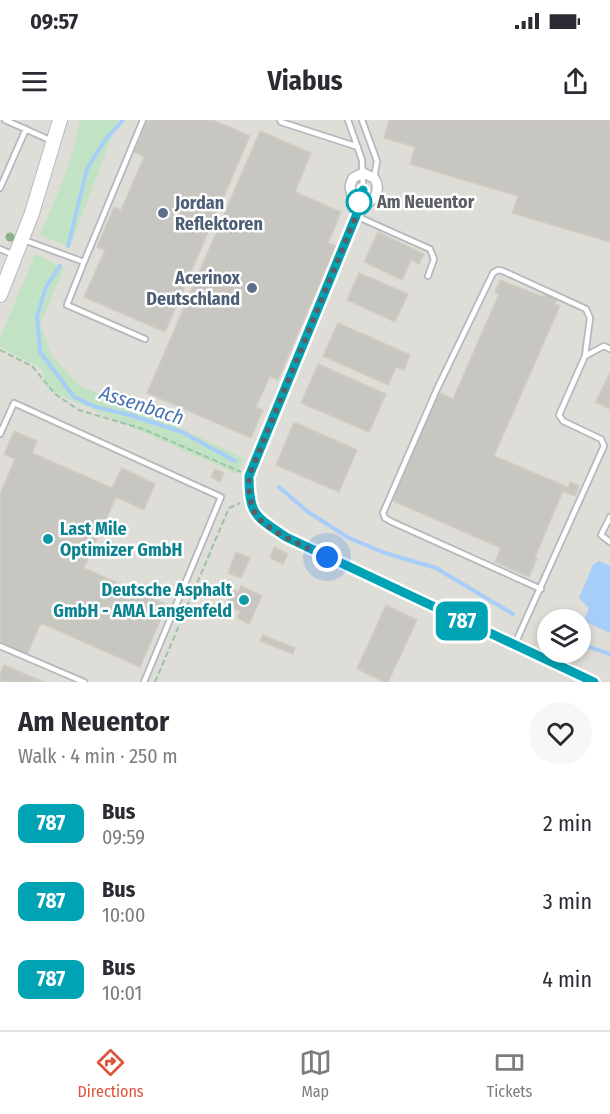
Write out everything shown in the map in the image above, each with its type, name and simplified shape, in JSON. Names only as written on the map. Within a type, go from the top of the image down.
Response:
[{"type":"main road","points":[[0,295],[22,240],[60,120]]},
{"type":"street","points":[[363,173],[374,178],[378,186],[376,195],[356,216],[350,186],[354,178],[363,173]]},
{"type":"street","points":[[363,190],[356,216],[249,476],[249,499],[256,516],[286,537],[594,682]]},
{"type":"lane","points":[[5,120],[54,142]]},
{"type":"lane","points":[[143,120],[67,305],[145,339]]},
{"type":"lane","points":[[280,120],[280,122],[297,128],[358,147]]},
{"type":"lane","points":[[348,120],[362,160],[363,190]]},
{"type":"lane","points":[[362,120],[376,161],[377,168],[374,178]]},
{"type":"lane","points":[[0,188],[26,129]]},
{"type":"lane","points":[[356,216],[430,249],[434,259],[428,276]]},
{"type":"lane","points":[[22,240],[84,262]]},
{"type":"lane","points":[[0,249],[16,256]]},
{"type":"lane","points":[[514,646],[541,589],[604,446],[601,439],[563,421],[559,415],[585,356],[590,318],[586,309],[498,270],[493,273],[437,389],[382,513],[392,522],[541,589]]},
{"type":"lane","points":[[585,356],[604,346],[610,349]]},
{"type":"lane","points":[[0,434],[14,403],[221,497],[144,682]]},
{"type":"lane","points":[[610,517],[601,535],[610,542]]},
{"type":"lane","points":[[0,646],[84,682]]},
{"type":"path","points":[[0,350],[32,366],[55,394],[79,410],[152,432],[249,476]]},
{"type":"path","points":[[155,682],[229,508],[249,499]]},
{"type":"shaded area","points":[[0,120],[610,120],[610,682],[0,682]]},
{"type":"green space","points":[[80,120],[118,120],[70,247],[40,235],[58,193]]},
{"type":"green space","points":[[35,254],[64,268],[40,325],[52,356],[80,386],[145,412],[244,458],[237,474],[47,389],[42,369],[0,347],[0,339]]},
{"type":"water","points":[[599,561],[610,566],[610,633],[591,624],[591,609],[579,598],[593,565]]},
{"type":"building","points":[[148,120],[213,120],[250,136],[165,332],[84,297],[105,250],[97,247],[114,207],[121,210],[144,157],[134,152]]},
{"type":"building","points":[[389,120],[610,120],[610,242],[512,213],[518,196],[410,164],[415,147],[384,138]]},
{"type":"building","points":[[260,131],[311,153],[295,192],[341,212],[328,243],[336,246],[278,380],[270,376],[256,407],[263,410],[251,438],[147,393]]},
{"type":"building","points":[[378,232],[424,254],[419,264],[411,260],[402,280],[364,262]]},
{"type":"building","points":[[359,273],[408,294],[395,322],[347,300]]},
{"type":"building","points":[[500,280],[543,297],[545,292],[557,299],[555,304],[560,306],[494,456],[565,486],[529,577],[495,562],[501,548],[391,500],[438,392],[453,399],[499,294],[495,292]]},
{"type":"building","points":[[338,323],[410,355],[404,370],[396,367],[388,385],[323,356]]},
{"type":"building","points":[[318,364],[386,394],[369,432],[301,403]]},
{"type":"building","points":[[610,372],[610,409],[596,402]]},
{"type":"building","points":[[294,422],[357,450],[339,492],[276,465]]},
{"type":"building","name":"Last Mile Optimizer GmbH","points":[[14,431],[37,441],[32,453],[112,488],[122,468],[155,484],[144,510],[116,497],[84,568],[167,605],[140,667],[41,623],[27,654],[0,642],[0,494],[15,459],[4,454]]},
{"type":"building","points":[[215,469],[224,473],[220,482],[211,477]]},
{"type":"building","points":[[570,482],[579,486],[575,496],[563,491],[565,486],[568,488]]},
{"type":"building","points":[[274,547],[288,554],[283,564],[270,558]]},
{"type":"building","points":[[236,552],[250,558],[241,578],[228,573]]},
{"type":"building","name":"Deutsche Asphalt GmbH - AMA Langenfeld","points":[[241,586],[262,596],[249,624],[237,618],[240,611],[226,605],[233,590],[238,592]]},
{"type":"building","points":[[386,605],[417,620],[388,682],[384,682],[357,669]]},
{"type":"building","points":[[263,635],[295,648],[293,654],[260,641]]},
{"type":"building","points":[[4,665],[44,682],[0,682],[0,674]]},
{"type":"waterway","name":"Assenbach","points":[[68,246],[87,169],[105,140],[123,120]]},
{"type":"waterway","name":"Assenbach","points":[[60,266],[46,287],[37,316],[40,352],[74,397],[96,407],[130,415],[182,432],[235,461]]},
{"type":"waterway","name":"Assenbach","points":[[279,487],[308,512],[349,538],[385,553],[436,568],[513,614]]},
{"type":"waterway","name":"Assenbach","points":[[591,648],[610,654]]},
{"type":"bus line","name":"787","points":[[363,190],[356,216],[249,476],[249,499],[256,516],[286,537],[594,682]]},
{"type":"place","name":"Am Neuentor","points":[[359,202]]},
{"type":"place","name":"Jordan Reflektoren","points":[[163,213]]},
{"type":"place","name":"Acerinox Deutschland","points":[[252,288]]},
{"type":"place","name":"Last Mile Optimizer GmbH","points":[[48,539]]},
{"type":"place","name":"Deutsche Asphalt GmbH - AMA Langenfeld","points":[[244,600]]},
{"type":"route","points":[[327,557],[286,537],[256,516],[249,499],[249,476],[356,216],[359,202]]}]
